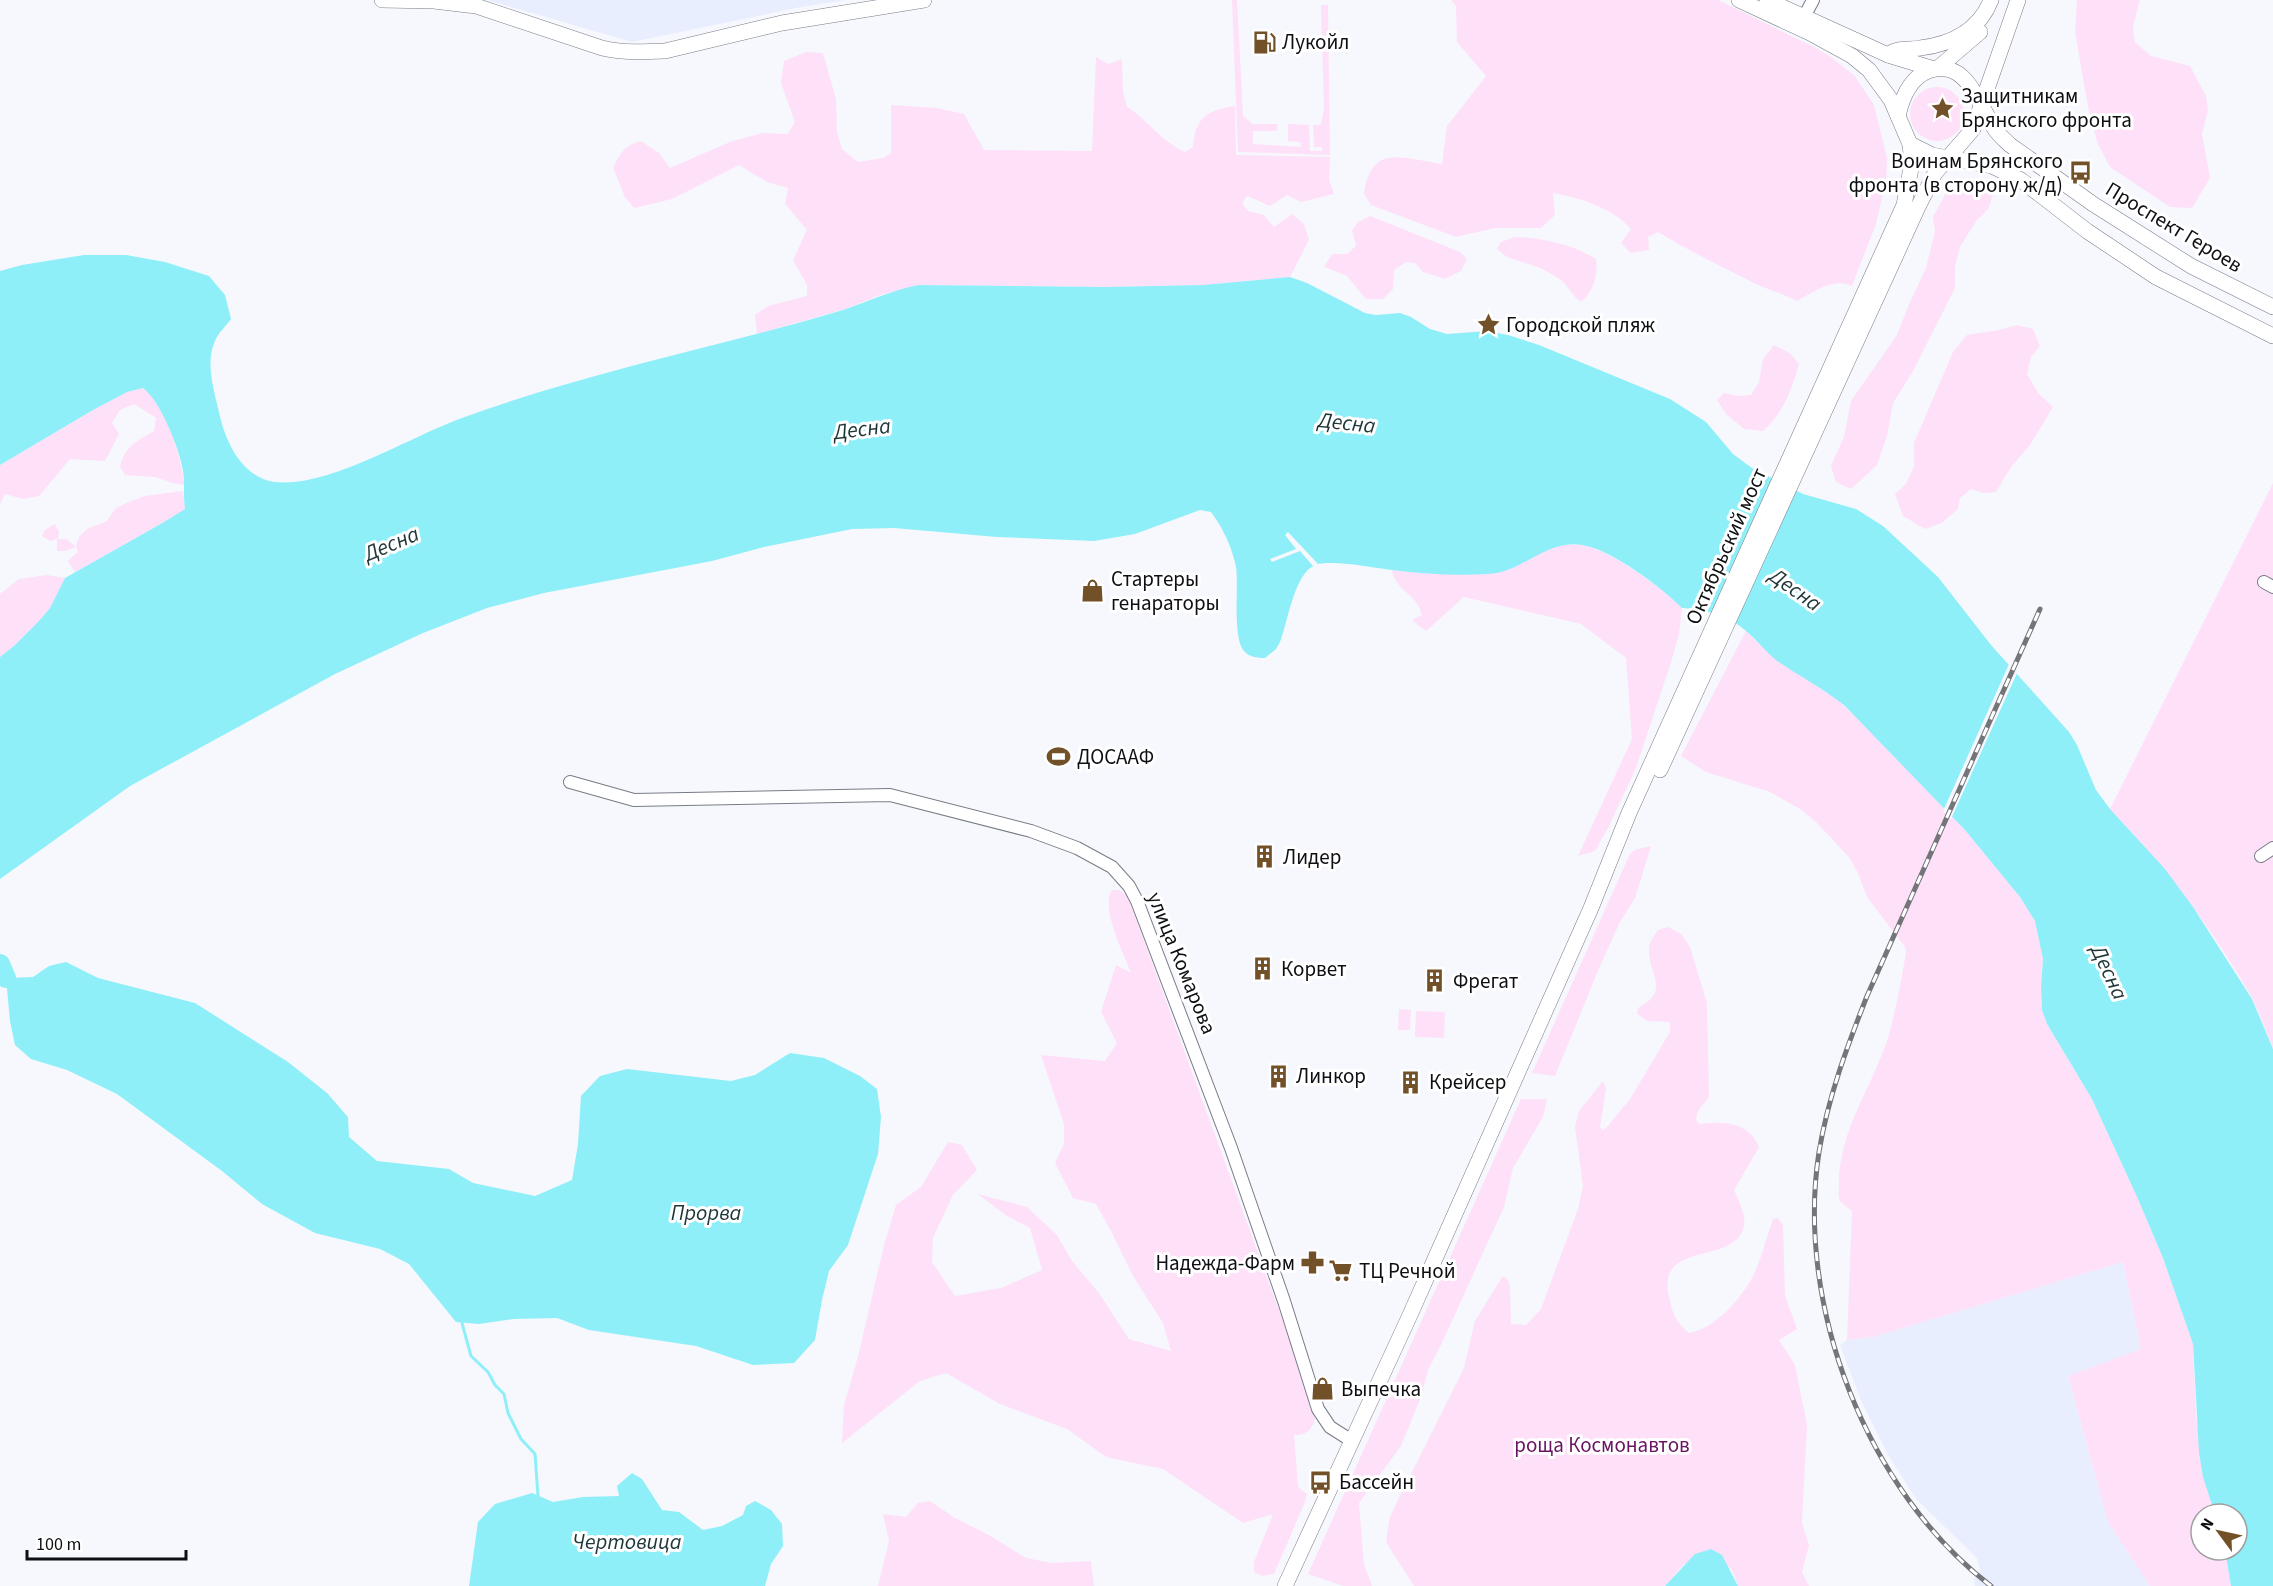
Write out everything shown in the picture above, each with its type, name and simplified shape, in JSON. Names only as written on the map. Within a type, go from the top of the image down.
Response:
[{"type":"main road","points":[[382,0],[434,1],[476,6],[602,48],[649,52],[665,51],[782,23],[924,0]]},
{"type":"main road","points":[[1739,0],[1810,33],[1852,56],[1869,70],[1881,85],[1898,116],[1910,144],[1912,163],[1904,205],[1868,298]]},
{"type":"main road","points":[[1767,0],[1888,55],[1936,69],[1950,69],[1961,74],[1969,83],[1980,104]]},
{"type":"main road","points":[[1888,55],[1897,50],[1932,46],[1964,35],[1983,17],[1991,0]]},
{"type":"main road","points":[[1898,116],[1901,101],[1914,81],[1923,73],[1936,69],[1984,27],[1996,0]]},
{"type":"main road","points":[[1868,298],[1930,182],[1973,129],[2018,0]]},
{"type":"main road","name":"Проспект Героев","points":[[1980,104],[1998,134],[2010,145],[2093,204],[2191,266],[2273,307]]},
{"type":"main road","points":[[1910,144],[1932,155],[1992,166],[2021,180],[2087,231],[2156,277],[2273,336]]},
{"type":"main road","name":"Октябрьский мост","points":[[1352,1441],[1868,298]]},
{"type":"main road","points":[[1285,1586],[1352,1441]]},
{"type":"street","points":[[1804,17],[1812,0]]},
{"type":"street","name":"улица Комарова","points":[[570,782],[634,800],[890,795],[1031,831],[1077,848],[1112,867],[1129,886],[1137,901],[1189,1035],[1284,1301],[1318,1409],[1330,1427],[1352,1441]]},
{"type":"street","points":[[2261,856],[2273,848]]},
{"type":"shaded area","points":[[487,0],[846,0],[632,42]]},
{"type":"shaded area","points":[[2123,1262],[2141,1349],[2068,1377],[2108,1522],[2150,1586],[1975,1586],[1974,1579],[1980,1570],[1977,1558],[1916,1499],[1887,1453],[1862,1403],[1840,1345],[1847,1340],[1873,1337]]},
{"type":"green space","points":[[1232,0],[1237,0],[1243,116],[1253,124],[1278,124],[1277,131],[1253,131],[1253,144],[1301,147],[1300,142],[1288,141],[1288,124],[1309,125],[1310,151],[1322,151],[1322,147],[1314,147],[1313,125],[1321,125],[1324,108],[1321,5],[1328,5],[1330,155],[1238,152]]},
{"type":"green space","points":[[1451,0],[1718,0],[1831,57],[1855,76],[1874,105],[1887,158],[1886,180],[1876,224],[1852,286],[1831,284],[1797,301],[1754,283],[1658,232],[1648,237],[1649,250],[1631,253],[1621,243],[1631,229],[1615,215],[1595,205],[1553,193],[1555,215],[1541,228],[1495,228],[1456,237],[1371,205],[1364,194],[1368,178],[1374,167],[1382,160],[1402,158],[1442,164],[1447,126],[1486,76],[1457,42],[1456,6]]},
{"type":"green space","points":[[2077,0],[2140,0],[2133,27],[2135,42],[2151,56],[2190,66],[2206,96],[2208,110],[2202,134],[2210,178],[2192,208],[2170,207],[2110,167],[2098,144],[2089,112],[2075,32]]},
{"type":"green space","points":[[806,52],[823,53],[836,99],[837,132],[842,149],[858,162],[883,158],[891,153],[891,105],[937,108],[964,114],[984,150],[1092,151],[1096,57],[1108,64],[1122,59],[1123,92],[1127,107],[1176,147],[1185,152],[1193,147],[1196,129],[1204,117],[1217,110],[1235,106],[1236,155],[1330,157],[1329,180],[1334,194],[1301,202],[1287,195],[1270,206],[1247,196],[1242,203],[1248,211],[1264,215],[1274,227],[1292,214],[1304,224],[1309,240],[1290,277],[1203,285],[1105,287],[919,285],[757,334],[755,315],[768,306],[807,296],[807,285],[793,260],[807,230],[785,204],[788,188],[767,182],[739,165],[672,199],[634,208],[625,197],[613,168],[624,150],[641,141],[659,153],[670,168],[730,142],[762,133],[788,134],[795,122],[781,83],[784,61]]},
{"type":"green space","points":[[1932,87],[1942,87],[1952,91],[1960,99],[1964,114],[1960,129],[1952,137],[1942,141],[1932,141],[1922,137],[1914,129],[1910,119],[1910,109],[1914,99],[1922,91]]},
{"type":"green space","points":[[1973,186],[1993,195],[1988,209],[1976,221],[1960,247],[1955,266],[1955,288],[1913,371],[1893,403],[1887,436],[1877,465],[1851,489],[1836,482],[1831,466],[1844,437],[1851,401],[1897,335],[1926,268],[1935,231],[1933,217],[1946,193]]},
{"type":"green space","points":[[1370,216],[1460,252],[1467,259],[1461,271],[1445,279],[1423,272],[1415,263],[1406,262],[1394,270],[1393,289],[1383,299],[1366,299],[1347,276],[1324,267],[1332,254],[1347,254],[1356,246],[1352,230],[1358,222]]},
{"type":"green space","points":[[1515,237],[1557,243],[1577,249],[1596,259],[1594,282],[1585,298],[1581,302],[1558,278],[1538,267],[1510,258],[1497,249],[1501,242]]},
{"type":"green space","points":[[2017,325],[2033,329],[2040,346],[2031,357],[2027,374],[2038,393],[2053,407],[2030,445],[2011,467],[1996,492],[1984,493],[1971,489],[1960,498],[1958,509],[1942,523],[1925,529],[1903,516],[1895,494],[1906,484],[1914,466],[1914,443],[1953,352],[1967,335]]},
{"type":"green space","points":[[1774,345],[1791,354],[1799,364],[1793,383],[1782,409],[1763,431],[1744,429],[1726,414],[1717,400],[1724,393],[1738,396],[1751,395],[1759,382],[1763,359]]},
{"type":"green space","points":[[143,388],[158,406],[171,432],[180,461],[184,485],[155,477],[125,475],[120,467],[128,449],[154,431],[156,418],[134,404],[120,410],[112,423],[119,434],[105,461],[70,459],[39,496],[23,499],[5,494],[0,504],[0,465],[127,391]]},
{"type":"green space","points":[[2273,483],[2273,1049],[2252,998],[2221,947],[2169,876],[2110,809]]},
{"type":"green space","points":[[183,491],[185,509],[75,572],[68,561],[78,552],[76,547],[79,537],[87,529],[107,521],[115,509],[126,503],[145,496]]},
{"type":"green space","points":[[55,524],[59,532],[58,539],[66,539],[76,547],[57,551],[57,539],[50,541],[42,536],[45,530]]},
{"type":"green space","points":[[1563,545],[1582,545],[1593,548],[1620,561],[1649,580],[1682,608],[1679,634],[1672,659],[1636,768],[1595,851],[1578,856],[1632,739],[1626,658],[1581,624],[1464,597],[1426,631],[1412,620],[1422,615],[1416,602],[1397,583],[1392,570],[1432,574],[1491,574],[1515,567],[1543,551]]},
{"type":"green space","points":[[47,575],[65,578],[50,608],[15,645],[0,657],[0,594],[19,579]]},
{"type":"green space","points":[[1746,631],[1772,656],[1830,693],[1874,734],[1965,830],[2020,897],[2035,921],[2043,959],[2042,1010],[2047,1024],[2092,1099],[2138,1199],[2163,1258],[2193,1344],[2196,1417],[2213,1502],[2189,1502],[2189,1562],[2227,1562],[2231,1586],[2150,1586],[2108,1522],[2068,1376],[2141,1349],[2123,1262],[1873,1337],[1847,1340],[1852,1211],[1839,1198],[1840,1164],[1850,1127],[1888,1038],[1906,953],[1905,947],[1867,897],[1858,873],[1848,856],[1817,823],[1800,809],[1770,792],[1706,772],[1681,756]]},
{"type":"green space","points":[[1651,846],[1635,898],[1619,924],[1600,966],[1555,1076],[1532,1073],[1630,854],[1634,850]]},
{"type":"green space","points":[[1112,890],[1120,890],[1128,897],[1291,1343],[1315,1418],[1308,1431],[1294,1435],[1298,1487],[1307,1494],[1274,1574],[1262,1576],[1254,1572],[1254,1562],[1273,1514],[1243,1523],[1163,1469],[1106,1457],[1067,1429],[1000,1404],[946,1373],[920,1381],[842,1443],[844,1405],[896,1205],[921,1187],[948,1142],[962,1145],[977,1170],[953,1195],[933,1238],[932,1262],[955,1296],[1001,1288],[1042,1270],[1030,1228],[1007,1216],[978,1194],[1027,1207],[1057,1235],[1072,1261],[1099,1293],[1129,1339],[1171,1351],[1163,1323],[1133,1276],[1096,1204],[1073,1198],[1055,1163],[1064,1144],[1064,1124],[1041,1055],[1105,1061],[1117,1043],[1101,1012],[1116,965],[1131,973],[1111,919],[1109,898]]},
{"type":"green space","name":"роща Космонавтов","points":[[1668,927],[1681,934],[1690,947],[1707,1003],[1709,1097],[1698,1111],[1696,1120],[1699,1124],[1726,1123],[1742,1128],[1749,1132],[1759,1147],[1734,1190],[1744,1215],[1743,1230],[1735,1241],[1723,1248],[1682,1261],[1672,1269],[1668,1282],[1670,1301],[1676,1319],[1689,1333],[1708,1326],[1718,1319],[1748,1285],[1759,1262],[1773,1219],[1778,1218],[1783,1225],[1785,1295],[1797,1329],[1779,1340],[1795,1365],[1807,1424],[1802,1523],[1809,1545],[1802,1572],[1809,1586],[1738,1586],[1731,1568],[1684,1564],[1665,1586],[1414,1586],[1386,1542],[1390,1516],[1464,1368],[1475,1321],[1502,1277],[1507,1278],[1510,1286],[1511,1324],[1526,1325],[1541,1309],[1578,1209],[1583,1186],[1575,1127],[1579,1111],[1603,1081],[1606,1089],[1600,1127],[1603,1130],[1607,1127],[1630,1099],[1670,1032],[1670,1022],[1648,1021],[1637,1014],[1638,1008],[1648,1002],[1656,990],[1650,961],[1650,942],[1658,930]]},
{"type":"green space","points":[[1399,1009],[1411,1010],[1410,1030],[1398,1030]]},
{"type":"green space","points":[[1416,1011],[1445,1012],[1444,1038],[1415,1037]]},
{"type":"green space","points":[[1521,1099],[1547,1099],[1543,1117],[1513,1168],[1504,1207],[1428,1370],[1421,1397],[1401,1446],[1359,1503],[1364,1564],[1372,1586],[1343,1586],[1308,1574]]},
{"type":"green space","points":[[930,1501],[955,1518],[1026,1558],[1052,1563],[1091,1561],[1094,1586],[878,1586],[889,1541],[883,1514],[906,1517],[918,1503]]},
{"type":"water","name":"Десна","points":[[84,255],[126,255],[165,262],[209,276],[225,295],[231,319],[216,338],[211,358],[213,386],[222,423],[231,446],[244,466],[263,479],[275,482],[296,482],[344,469],[441,426],[545,390],[798,323],[919,285],[1105,287],[1203,285],[1290,277],[1307,283],[1365,313],[1376,315],[1400,313],[1430,329],[1447,334],[1487,331],[1508,335],[1539,345],[1670,399],[1706,422],[1733,454],[1752,468],[1803,494],[1856,509],[1883,526],[1938,577],[1991,645],[2069,732],[2096,790],[2110,809],[2165,869],[2193,907],[2252,999],[2273,1049],[2273,1586],[2231,1586],[2227,1562],[2249,1562],[2249,1502],[2211,1502],[2203,1477],[2199,1452],[2193,1344],[2163,1258],[2138,1199],[2092,1099],[2047,1024],[2042,1010],[2043,959],[2035,921],[2020,897],[1965,830],[1845,706],[1776,660],[1750,634],[1732,621],[1716,614],[1682,608],[1662,590],[1621,561],[1582,545],[1569,544],[1557,547],[1512,568],[1488,574],[1428,574],[1341,563],[1322,563],[1308,570],[1302,578],[1280,642],[1276,649],[1265,658],[1248,655],[1240,644],[1237,623],[1236,567],[1226,538],[1211,512],[1200,510],[1135,534],[1094,541],[997,537],[894,528],[852,529],[764,547],[712,561],[544,593],[487,608],[423,633],[335,674],[130,786],[0,879],[0,657],[15,645],[50,608],[65,578],[185,509],[183,471],[178,451],[156,403],[143,388],[127,392],[93,410],[0,465],[0,271]]},
{"type":"water","name":"Прорва","points":[[66,962],[98,978],[195,1003],[288,1062],[327,1093],[348,1117],[349,1137],[377,1161],[449,1169],[473,1183],[535,1196],[572,1180],[578,1144],[581,1096],[600,1076],[627,1069],[731,1081],[755,1075],[790,1053],[824,1058],[860,1076],[877,1089],[881,1117],[878,1154],[848,1245],[829,1271],[815,1340],[794,1363],[753,1365],[696,1346],[589,1330],[557,1318],[514,1319],[479,1324],[456,1322],[409,1264],[380,1249],[315,1233],[262,1204],[222,1171],[117,1094],[67,1070],[31,1059],[15,1045],[6,978],[33,977],[49,966]]},
{"type":"water","name":"Чертовица","points":[[632,1473],[642,1479],[662,1510],[679,1512],[703,1530],[722,1526],[743,1515],[746,1506],[755,1501],[771,1510],[782,1524],[783,1546],[771,1564],[765,1586],[469,1586],[478,1522],[495,1504],[532,1493],[553,1502],[583,1497],[619,1496],[617,1486]]},
{"type":"water","points":[[1711,1549],[1722,1555],[1738,1586],[1665,1586],[1695,1554]]},
{"type":"pier","points":[[1288,532],[1318,564],[1313,566],[1300,551],[1272,562],[1270,559],[1296,549],[1285,535]]},
{"type":"pier","points":[[2010,662],[2018,671],[1951,819],[1943,811]]},
{"type":"waterway","points":[[0,964],[6,978]]},
{"type":"waterway","points":[[462,1323],[471,1356],[488,1372],[495,1385],[504,1394],[508,1413],[521,1439],[535,1454],[538,1496]]},
{"type":"railway","points":[[1991,1586],[1947,1546],[1908,1500],[1876,1448],[1849,1391],[1830,1332],[1818,1271],[1814,1211],[1823,1132],[1852,1034],[2040,609]]},
{"type":"place","name":"Лукойл","points":[[1264,42]]},
{"type":"place","name":"Защитникам Брянского фронта","points":[[1943,108]]},
{"type":"place","name":"Воинам Брянского фронта (в сторону ж/д)","points":[[2081,173]]},
{"type":"place","name":"Городской пляж","points":[[1488,325]]},
{"type":"place","name":"Стартеры генараторы","points":[[1093,591]]},
{"type":"place","name":"ДОСААФ","points":[[1059,757]]},
{"type":"place","name":"Лидер","points":[[1265,857]]},
{"type":"place","name":"Корвет","points":[[1263,969]]},
{"type":"place","name":"Фрегат","points":[[1435,981]]},
{"type":"place","name":"Линкор","points":[[1278,1076]]},
{"type":"place","name":"Крейсер","points":[[1411,1082]]},
{"type":"place","name":"Надежда-Фарм","points":[[1313,1263]]},
{"type":"place","name":"ТЦ Речной","points":[[1341,1271]]},
{"type":"place","name":"Выпечка","points":[[1323,1389]]},
{"type":"place","name":"Бассейн","points":[[1321,1482]]}]
